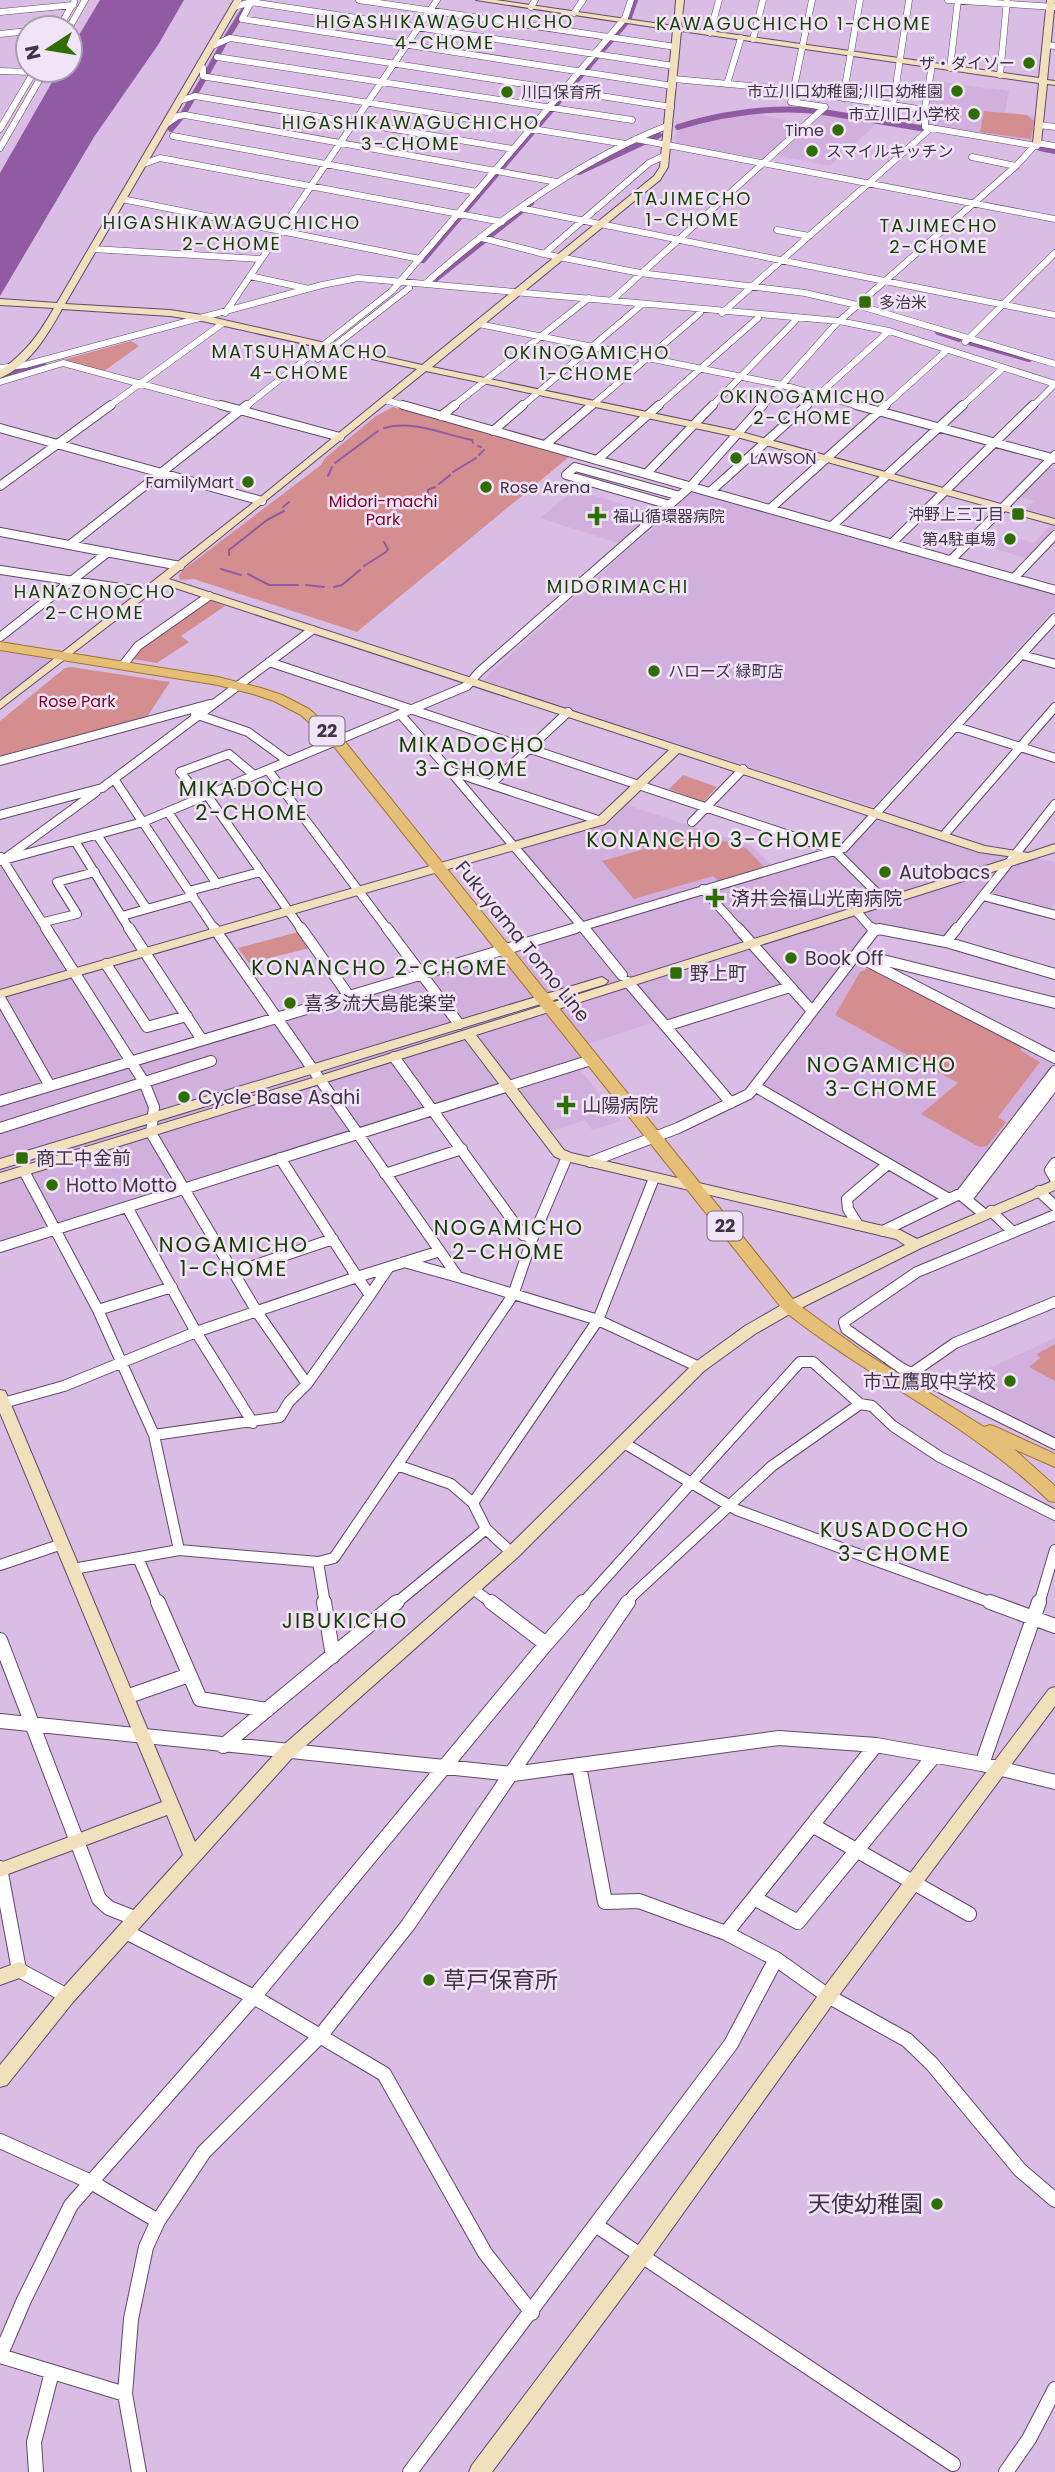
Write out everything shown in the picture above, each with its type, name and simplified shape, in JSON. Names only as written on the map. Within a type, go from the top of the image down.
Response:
[{"type":"main road","name":"Fukuyama Tomo Line","points":[[0,646],[238,686],[268,694],[295,707],[337,741],[790,1307],[844,1350],[1011,1454],[1055,1496]]},
{"type":"main road","name":"Fukuyama Tomo Line","points":[[937,1406],[1055,1461]]},
{"type":"street","points":[[359,0],[676,47]]},
{"type":"street","points":[[221,321],[437,0]]},
{"type":"street","points":[[484,0],[533,4],[625,21],[1055,83]]},
{"type":"street","points":[[574,13],[583,0]]},
{"type":"street","points":[[251,412],[399,284],[625,21],[631,0]]},
{"type":"street","points":[[2,703],[262,501],[657,178],[664,167],[667,150],[680,0]]},
{"type":"street","points":[[710,33],[719,0]]},
{"type":"street","points":[[753,39],[763,0]]},
{"type":"street","points":[[612,300],[825,107],[791,102],[812,0]]},
{"type":"street","points":[[843,98],[860,0]]},
{"type":"street","points":[[893,105],[909,0]]},
{"type":"street","points":[[1,858],[143,822],[460,691],[680,496],[838,322],[1016,166],[1037,144],[1051,46],[1052,4],[948,0]]},
{"type":"street","points":[[950,68],[958,0]]},
{"type":"street","points":[[0,12],[74,2]]},
{"type":"street","points":[[251,2],[241,18],[581,73],[673,83],[727,84],[793,90],[925,110]]},
{"type":"street","points":[[4,370],[39,341],[236,3],[251,2],[674,66]]},
{"type":"street","points":[[1000,75],[1006,2]]},
{"type":"street","points":[[212,46],[226,38],[671,107]]},
{"type":"street","points":[[727,84],[741,38]]},
{"type":"street","points":[[217,57],[632,120]]},
{"type":"street","points":[[932,65],[924,126],[1055,146]]},
{"type":"street","points":[[199,66],[207,77],[626,144]]},
{"type":"street","points":[[0,129],[26,84]]},
{"type":"street","points":[[0,148],[37,84]]},
{"type":"street","points":[[178,101],[195,96],[513,149]]},
{"type":"street","points":[[0,111],[10,112]]},
{"type":"street","points":[[165,125],[177,116],[185,115],[557,182]]},
{"type":"street","points":[[429,284],[502,222],[557,182],[626,144],[669,125]]},
{"type":"street","points":[[1039,125],[1055,127]]},
{"type":"street","points":[[722,313],[931,128]]},
{"type":"street","points":[[177,138],[477,192]]},
{"type":"street","points":[[640,140],[652,142],[667,150],[765,162],[1055,219]]},
{"type":"street","points":[[544,254],[667,150]]},
{"type":"street","points":[[972,157],[1016,166]]},
{"type":"street","points":[[141,165],[160,158],[502,222]]},
{"type":"street","points":[[122,199],[420,259]]},
{"type":"street","points":[[523,208],[783,258],[1055,315]]},
{"type":"street","points":[[777,230],[809,236]]},
{"type":"street","points":[[484,239],[640,273],[805,293],[857,305],[967,340],[1055,364]]},
{"type":"street","points":[[93,249],[261,259]]},
{"type":"street","points":[[771,508],[879,411],[967,340],[1055,253]]},
{"type":"street","points":[[250,276],[307,289]]},
{"type":"street","points":[[4,370],[350,279],[399,284],[409,288],[516,293]]},
{"type":"street","points":[[0,486],[221,321],[343,286],[429,284],[612,300],[758,318],[838,322]]},
{"type":"street","points":[[71,544],[242,411],[409,288]]},
{"type":"street","points":[[441,416],[587,299],[700,313],[838,322],[888,332],[1054,386]]},
{"type":"street","points":[[1,302],[170,313],[221,321],[423,368],[738,434],[1055,522]]},
{"type":"street","points":[[493,431],[640,306]]},
{"type":"street","points":[[545,445],[700,313]]},
{"type":"street","points":[[597,460],[758,318]]},
{"type":"street","points":[[646,474],[795,321]]},
{"type":"street","points":[[479,324],[782,385],[1054,457]]},
{"type":"street","points":[[711,491],[888,332]]},
{"type":"street","points":[[953,352],[1054,386]]},
{"type":"street","points":[[0,382],[63,363],[340,437]]},
{"type":"street","points":[[832,526],[1001,370]]},
{"type":"street","points":[[892,543],[1054,386]]},
{"type":"street","points":[[385,400],[1055,590]]},
{"type":"street","points":[[0,428],[262,501]]},
{"type":"street","points":[[951,560],[1054,457]]},
{"type":"street","points":[[670,505],[566,475],[575,467],[680,496]]},
{"type":"street","points":[[1,533],[180,566]]},
{"type":"street","points":[[1014,578],[1055,535]]},
{"type":"street","points":[[0,638],[108,552]]},
{"type":"street","points":[[0,570],[147,592]]},
{"type":"street","points":[[163,580],[983,849],[1055,858]]},
{"type":"street","points":[[123,665],[138,646],[208,596]]},
{"type":"street","points":[[0,1101],[844,848],[1055,618]]},
{"type":"street","points":[[1,858],[103,788],[312,630]]},
{"type":"street","points":[[1022,655],[1055,664]]},
{"type":"street","points":[[269,662],[834,850],[880,896]]},
{"type":"street","points":[[0,761],[219,701]]},
{"type":"street","points":[[944,835],[1055,707]]},
{"type":"street","points":[[491,784],[568,712]]},
{"type":"street","points":[[178,713],[199,716],[248,732],[288,761]]},
{"type":"street","points":[[401,715],[517,847],[731,1103]]},
{"type":"street","points":[[957,727],[1055,758]]},
{"type":"street","points":[[50,1086],[0,996],[601,821],[677,748]]},
{"type":"street","points":[[254,775],[229,754],[180,772],[204,796],[349,996]]},
{"type":"street","points":[[692,822],[743,769]]},
{"type":"street","points":[[268,770],[559,1153],[900,1235],[916,1245]]},
{"type":"street","points":[[450,771],[601,821]]},
{"type":"street","points":[[114,779],[215,932],[278,1017],[458,1278]]},
{"type":"street","points":[[0,815],[103,788]]},
{"type":"street","points":[[946,942],[984,896],[1003,865],[1055,804]]},
{"type":"street","points":[[168,811],[217,884]]},
{"type":"street","points":[[97,835],[147,909]]},
{"type":"street","points":[[75,841],[202,1040]]},
{"type":"street","points":[[0,1164],[312,1068],[463,1029],[1055,841]]},
{"type":"street","points":[[747,941],[856,911],[1055,848]]},
{"type":"street","points":[[1,858],[144,1082],[156,1107],[151,1133],[257,1312],[307,1384]]},
{"type":"street","points":[[44,922],[77,914],[57,882],[95,872]]},
{"type":"street","points":[[122,916],[260,872]]},
{"type":"street","points":[[702,889],[811,1010]]},
{"type":"street","points":[[984,896],[1055,915]]},
{"type":"street","points":[[856,911],[874,931]]},
{"type":"street","points":[[590,1162],[731,1103],[756,1087],[811,1010],[874,931],[879,929],[946,942],[1055,974]]},
{"type":"street","points":[[857,955],[1055,1003]]},
{"type":"street","points":[[857,955],[1055,1058]]},
{"type":"street","points":[[106,964],[147,1027],[187,1016]]},
{"type":"street","points":[[666,1026],[790,987]]},
{"type":"street","points":[[0,1178],[394,1057],[463,1029]]},
{"type":"street","points":[[394,1057],[523,1235],[533,1237]]},
{"type":"street","points":[[0,1247],[591,1060]]},
{"type":"street","points":[[0,1128],[211,1061]]},
{"type":"street","points":[[959,1197],[1055,1071]]},
{"type":"street","points":[[883,1231],[959,1197],[1055,1084]]},
{"type":"street","points":[[756,1087],[888,1164],[959,1197],[1012,1231]]},
{"type":"street","points":[[385,1174],[462,1149]]},
{"type":"street","points":[[280,1157],[370,1295]]},
{"type":"street","points":[[73,1569],[179,1550],[318,1562],[334,1558],[513,1294],[533,1237],[567,1157]]},
{"type":"street","points":[[1055,1163],[1050,1170],[1055,1179]]},
{"type":"street","points":[[858,1225],[848,1209],[847,1199],[888,1164]]},
{"type":"street","points":[[24,1171],[98,1310],[154,1435],[179,1550]]},
{"type":"street","points":[[473,1503],[598,1320],[654,1178]]},
{"type":"street","points":[[0,2079],[67,1996],[286,1753],[512,1553],[699,1367],[750,1330],[790,1307],[916,1245],[1055,1185]]},
{"type":"street","points":[[1039,1191],[1055,1206]]},
{"type":"street","points":[[127,1207],[196,1332],[253,1423]]},
{"type":"street","points":[[1055,1215],[917,1272],[844,1322],[846,1329],[912,1373],[962,1395],[1055,1444]]},
{"type":"street","points":[[234,1272],[333,1239]]},
{"type":"street","points":[[192,1857],[173,1805],[1,1400],[64,1386],[196,1332],[440,1251]]},
{"type":"street","points":[[404,1262],[598,1320],[699,1367]]},
{"type":"street","points":[[154,1435],[253,1423],[280,1417],[289,1402],[307,1384],[389,1267]]},
{"type":"street","points":[[98,1310],[172,1287]]},
{"type":"street","points":[[912,1373],[955,1343],[1055,1302]]},
{"type":"street","points":[[125,2394],[0,2356],[24,2300],[71,2205],[254,1997],[546,1644],[800,1362],[813,1362],[860,1404],[872,1406],[893,1426],[940,1457],[1055,1516]]},
{"type":"street","points":[[139,2472],[125,2394],[131,2319],[146,2247],[158,2221],[204,2152],[321,2035],[408,1925],[513,1773],[569,1685],[633,1595],[772,1466],[860,1404]]},
{"type":"street","points":[[624,1443],[731,1506],[1055,1626]]},
{"type":"street","points":[[397,1465],[451,1484],[473,1503],[486,1529],[512,1553]]},
{"type":"street","points":[[223,1746],[486,1529]]},
{"type":"street","points":[[0,1565],[62,1544]]},
{"type":"street","points":[[990,1766],[1055,1550]]},
{"type":"street","points":[[138,1558],[200,1699],[267,1710]]},
{"type":"street","points":[[318,1562],[333,1656]]},
{"type":"street","points":[[473,1589],[546,1644]]},
{"type":"street","points":[[0,1640],[99,1899],[132,1925],[384,2074],[485,2253],[531,2312]]},
{"type":"street","points":[[126,1696],[189,1675]]},
{"type":"street","points":[[484,2470],[913,1883],[990,1766],[1055,1695]]},
{"type":"street","points":[[0,1721],[286,1753],[513,1773],[779,1738],[876,1745],[990,1766],[1055,1782]]},
{"type":"street","points":[[726,1933],[876,1745]]},
{"type":"street","points":[[754,1898],[798,1922],[934,1756]]},
{"type":"street","points":[[579,1766],[605,1902],[639,1902],[726,1933],[776,1959],[828,1996],[907,2040],[932,2064],[1020,2171],[1055,2200]]},
{"type":"street","points":[[19,1970],[0,1869],[173,1805]]},
{"type":"street","points":[[812,1825],[969,1914]]},
{"type":"street","points":[[410,2472],[731,2044],[776,1959]]},
{"type":"street","points":[[0,1977],[19,1970],[67,1996]]},
{"type":"street","points":[[0,2141],[91,2182],[158,2221]]},
{"type":"street","points":[[597,2226],[953,2465]]},
{"type":"street","points":[[36,2472],[34,2442],[52,2372]]},
{"type":"street","points":[[1006,2472],[1029,2439],[1055,2389]]},
{"type":"shaded area","points":[[100,0],[184,0],[158,45],[94,137],[0,296],[0,173],[51,84],[84,84],[84,27]]},
{"type":"shaded area","name":"市立川口小学校","points":[[931,80],[986,90],[1009,91],[1005,112],[1037,116],[1033,143],[926,124],[929,96],[939,96],[929,95]]},
{"type":"shaded area","points":[[767,109],[762,115],[804,124],[817,112],[879,122],[830,166],[770,154],[764,159],[676,143],[677,129]]},
{"type":"shaded area","points":[[1048,467],[1055,469],[1055,517],[1026,509],[1034,501],[1018,496]]},
{"type":"shaded area","name":"福山循環器病院","points":[[574,490],[655,513],[621,544],[540,518]]},
{"type":"shaded area","points":[[693,491],[1055,594],[1055,608],[873,807],[483,680]]},
{"type":"shaded area","name":"第4駐車場","points":[[1050,526],[1055,527],[1055,533],[1029,559],[992,548],[1005,535],[1034,543]]},
{"type":"shaded area","points":[[0,647],[65,657],[0,709]]},
{"type":"shaded area","points":[[627,805],[752,846],[772,866],[583,923],[522,848],[610,822]]},
{"type":"shaded area","points":[[877,821],[977,847],[1055,862],[1055,903],[1049,911],[988,895],[948,943],[875,929],[811,1012],[790,987],[665,1026],[660,1020],[579,1047],[588,1060],[0,1248],[0,859],[128,1064],[847,846]]},
{"type":"shaded area","points":[[859,961],[1055,1061],[961,1191],[951,1196],[761,1087]]},
{"type":"shaded area","name":"山陽病院","points":[[578,1067],[621,1121],[592,1130],[585,1120],[547,1133],[513,1089]]},
{"type":"shaded area","name":"市立鷹取中学校","points":[[1055,1338],[1055,1438],[955,1388],[976,1374]]},
{"type":"green space","points":[[984,111],[1027,115],[1034,121],[1031,139],[980,132]]},
{"type":"green space","points":[[131,341],[139,346],[104,371],[63,360]]},
{"type":"green space","name":"Midori-machi Park","points":[[393,407],[570,456],[357,632],[194,579],[180,580],[179,575],[183,570],[321,465],[325,458],[376,416]]},
{"type":"green space","points":[[210,600],[225,606],[181,636],[189,642],[157,663],[133,659],[141,647]]},
{"type":"green space","name":"Rose Park","points":[[65,668],[170,682],[147,717],[0,756],[0,721]]},
{"type":"green space","points":[[683,775],[717,787],[703,802],[669,789]]},
{"type":"green space","points":[[682,832],[702,839],[706,835],[746,848],[764,867],[719,881],[713,876],[634,899],[602,861],[666,843]]},
{"type":"green space","points":[[298,932],[310,948],[249,963],[238,948]]},
{"type":"green space","points":[[871,967],[1022,1047],[1020,1050],[1040,1062],[998,1117],[1006,1122],[987,1146],[979,1147],[921,1114],[958,1083],[835,1015],[860,972]]},
{"type":"green space","points":[[1055,1344],[1055,1381],[1029,1367],[1040,1358],[1037,1354]]},
{"type":"waterway","points":[[423,260],[628,20],[635,0]]},
{"type":"waterway","points":[[227,37],[247,5]]},
{"type":"waterway","points":[[206,75],[226,39]]},
{"type":"waterway","points":[[171,129],[182,116],[204,78]]},
{"type":"waterway","points":[[678,127],[747,112],[782,109],[818,111]]},
{"type":"waterway","points":[[823,112],[926,129]]},
{"type":"waterway","points":[[579,172],[659,135]]},
{"type":"waterway","points":[[1040,148],[1055,151]]},
{"type":"waterway","points":[[433,281],[531,203]]},
{"type":"waterway","points":[[938,332],[959,339]]},
{"type":"waterway","points":[[969,342],[1029,359]]},
{"type":"waterway","points":[[0,375],[43,363]]},
{"type":"waterway","points":[[384,428],[417,427],[472,440],[473,443]]},
{"type":"waterway","points":[[335,463],[378,431]]},
{"type":"waterway","points":[[479,455],[484,450]]},
{"type":"waterway","points":[[453,472],[476,458]]},
{"type":"waterway","points":[[328,476],[332,467]]},
{"type":"waterway","points":[[439,484],[450,475]]},
{"type":"waterway","points":[[424,502],[428,499],[428,490],[435,487]]},
{"type":"waterway","points":[[283,507],[289,502]]},
{"type":"waterway","points":[[229,555],[229,550],[267,520],[284,511]]},
{"type":"waterway","points":[[364,566],[386,552],[388,549],[384,542]]},
{"type":"waterway","points":[[221,569],[241,575]]},
{"type":"waterway","points":[[334,587],[342,585],[360,570]]},
{"type":"waterway","points":[[248,574],[269,585],[298,585]]},
{"type":"waterway","points":[[306,585],[324,587]]},
{"type":"place","name":"ザ・ダイソー","points":[[1029,63]]},
{"type":"place","name":"市立川口幼稚園;川口幼稚園","points":[[957,91]]},
{"type":"place","name":"川口保育所","points":[[507,92]]},
{"type":"place","name":"市立川口小学校","points":[[974,114]]},
{"type":"place","name":"Time","points":[[838,130]]},
{"type":"place","name":"スマイルキッチン","points":[[812,151]]},
{"type":"place","name":"多治米","points":[[865,302]]},
{"type":"place","name":"LAWSON","points":[[736,458]]},
{"type":"place","name":"FamilyMart","points":[[248,482]]},
{"type":"place","name":"Rose Arena","points":[[486,487]]},
{"type":"place","name":"沖野上三丁目","points":[[1018,514]]},
{"type":"place","name":"福山循環器病院","points":[[597,516]]},
{"type":"place","name":"第4駐車場","points":[[1010,539]]},
{"type":"place","name":"ハローズ 緑町店","points":[[654,671]]},
{"type":"place","name":"Autobacs","points":[[885,872]]},
{"type":"place","name":"済井会福山光南病院","points":[[715,898]]},
{"type":"place","name":"Book Off","points":[[791,958]]},
{"type":"place","name":"野上町","points":[[676,973]]},
{"type":"place","name":"喜多流大島能楽堂","points":[[290,1003]]},
{"type":"place","name":"Cycle Base Asahi","points":[[184,1097]]},
{"type":"place","name":"山陽病院","points":[[566,1105]]},
{"type":"place","name":"商工中金前","points":[[22,1158]]},
{"type":"place","name":"Hotto Motto","points":[[52,1185]]},
{"type":"place","name":"市立鷹取中学校","points":[[1010,1381]]},
{"type":"place","name":"草戸保育所","points":[[429,1980]]},
{"type":"place","name":"天使幼稚園","points":[[937,2204]]},
{"type":"district","name":"KAWAGUCHICHO 1-CHOME","points":[[794,24]]},
{"type":"district","name":"HIGASHIKAWAGUCHICHO 4-CHOME","points":[[445,32]]},
{"type":"district","name":"HIGASHIKAWAGUCHICHO 3-CHOME","points":[[411,133]]},
{"type":"district","name":"TAJIMECHO 1-CHOME","points":[[693,209]]},
{"type":"district","name":"HIGASHIKAWAGUCHICHO 2-CHOME","points":[[232,234]]},
{"type":"district","name":"TAJIMECHO 2-CHOME","points":[[939,236]]},
{"type":"district","name":"MATSUHAMACHO 4-CHOME","points":[[300,362]]},
{"type":"district","name":"OKINOGAMICHO 1-CHOME","points":[[587,363]]},
{"type":"district","name":"OKINOGAMICHO 2-CHOME","points":[[803,407]]},
{"type":"district","name":"MIDORIMACHI","points":[[618,587]]},
{"type":"district","name":"HANAZONOCHO 2-CHOME","points":[[95,602]]},
{"type":"district","name":"MIKADOCHO 3-CHOME","points":[[472,757]]},
{"type":"district","name":"MIKADOCHO 2-CHOME","points":[[252,801]]},
{"type":"district","name":"KONANCHO 3-CHOME","points":[[715,840]]},
{"type":"district","name":"KONANCHO 2-CHOME","points":[[380,968]]},
{"type":"district","name":"NOGAMICHO 3-CHOME","points":[[882,1077]]},
{"type":"district","name":"NOGAMICHO 2-CHOME","points":[[509,1240]]},
{"type":"district","name":"NOGAMICHO 1-CHOME","points":[[234,1257]]},
{"type":"district","name":"KUSADOCHO 3-CHOME","points":[[895,1542]]},
{"type":"district","name":"JIBUKICHO","points":[[345,1621]]}]
